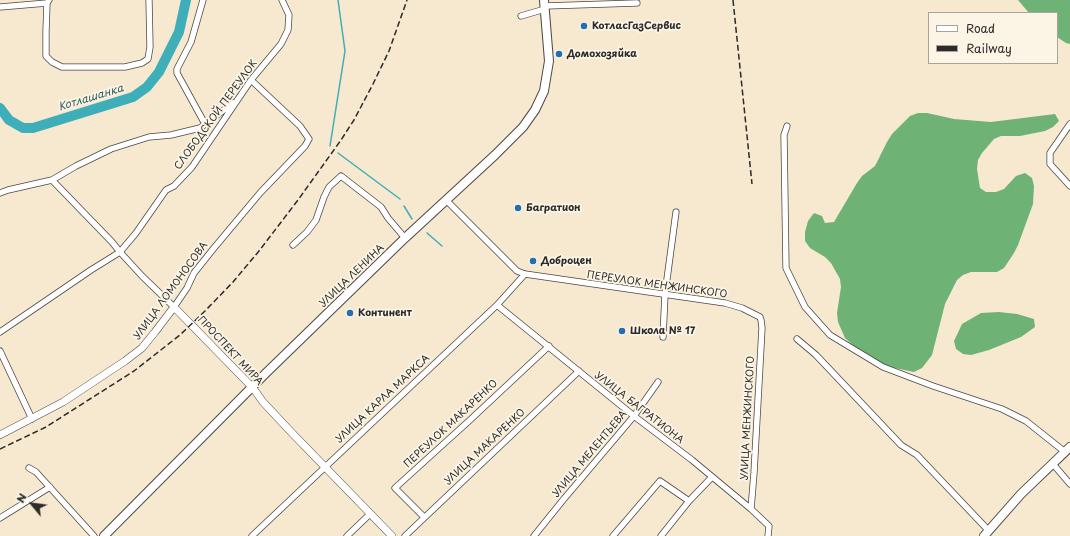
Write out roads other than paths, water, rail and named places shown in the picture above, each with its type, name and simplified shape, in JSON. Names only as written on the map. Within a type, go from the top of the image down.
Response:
[{"type":"main road","name":"УЛИЦА ЛЕНИНА","points":[[104,536],[405,238],[500,151],[523,127],[544,91],[549,62],[545,5]]},
{"type":"main road","points":[[986,534],[1021,494],[1067,450]]},
{"type":"street","points":[[0,7],[48,2],[46,56],[52,62],[62,67],[125,66],[142,63],[148,59],[150,47],[149,0]]},
{"type":"street","points":[[203,0],[191,42],[177,69],[177,73],[205,124]]},
{"type":"street","name":"СЛОБОДСКОЙ ПЕРЕУЛОК","points":[[0,332],[120,252],[136,234],[166,190],[174,186],[192,166],[251,80],[281,44],[288,30],[289,15],[282,0]]},
{"type":"street","points":[[521,16],[545,5],[637,3]]},
{"type":"street","name":"УЛИЦА ЛОМОНОСОВА","points":[[0,435],[32,419],[84,389],[142,348],[174,307],[187,288],[194,273],[214,248],[260,193],[305,146],[309,139],[300,126],[251,80]]},
{"type":"street","points":[[0,193],[52,180],[76,166],[111,150],[149,137],[200,128],[239,98]]},
{"type":"street","points":[[1070,124],[1050,153],[1050,164],[1070,186]]},
{"type":"street","points":[[787,126],[784,135],[786,268],[805,307],[830,334],[883,367],[932,386],[1002,409],[1026,421],[1067,450]]},
{"type":"street","points":[[293,245],[307,232],[316,220],[324,197],[330,186],[341,176],[381,207],[405,238]]},
{"type":"street","name":"ПРОСПЕКТ МИРА","points":[[52,180],[253,388],[263,402],[392,536]]},
{"type":"street","points":[[446,200],[517,271],[525,274]]},
{"type":"street","points":[[663,337],[664,294],[676,212]]},
{"type":"street","name":"ПЕРЕУЛОК МЕНЖИНСКОГО","points":[[525,274],[725,303],[742,308],[760,317],[762,328]]},
{"type":"street","name":"УЛИЦА КАРЛА МАРКСА","points":[[252,536],[497,305],[525,274]]},
{"type":"street","name":"УЛИЦА БАГРАТИОНА","points":[[497,305],[751,509],[769,526],[768,536]]},
{"type":"street","name":"УЛИЦА МЕНЖИНСКОГО","points":[[751,509],[762,328]]},
{"type":"street","points":[[797,340],[816,355],[901,445],[917,455],[986,534]]},
{"type":"street","name":"ПЕРЕУЛОК МАКАРЕНКО","points":[[424,518],[396,488],[549,346]]},
{"type":"street","points":[[0,351],[32,419]]},
{"type":"street","name":"УЛИЦА МАКАРЕНКО","points":[[404,536],[579,372]]},
{"type":"street","name":"УЛИЦА МЕЛЕНТЬЕВА","points":[[534,536],[634,416],[658,382]]},
{"type":"street","points":[[1053,464],[1070,484]]},
{"type":"street","points":[[29,468],[36,472],[94,536]]},
{"type":"street","points":[[661,536],[689,501],[712,477]]},
{"type":"street","points":[[613,536],[660,481],[689,501]]},
{"type":"street","points":[[0,518],[50,487]]},
{"type":"street","points":[[347,536],[370,514]]},
{"type":"waterway","name":"Котлашанка","points":[[0,108],[9,120],[23,128],[33,128],[133,97],[147,87],[159,72],[179,32],[186,0]]},
{"type":"waterway","points":[[330,146],[345,51],[338,0]]},
{"type":"waterway","points":[[338,153],[400,199]]},
{"type":"waterway","points":[[404,206],[412,219]]},
{"type":"waterway","points":[[427,233],[442,246]]},
{"type":"railway","points":[[0,449],[46,427],[134,371],[180,335],[233,282],[298,200],[354,120],[389,51],[407,0]]},
{"type":"railway","points":[[733,0],[752,184]]},
{"type":"place","name":"КотласГазСервис","points":[[584,26]]},
{"type":"place","name":"Домохозяйка","points":[[559,54]]},
{"type":"place","name":"Багратион","points":[[518,208]]},
{"type":"place","name":"Доброцен","points":[[533,261]]},
{"type":"place","name":"Континент","points":[[350,313]]},
{"type":"place","name":"Школа № 17","points":[[622,331]]}]
